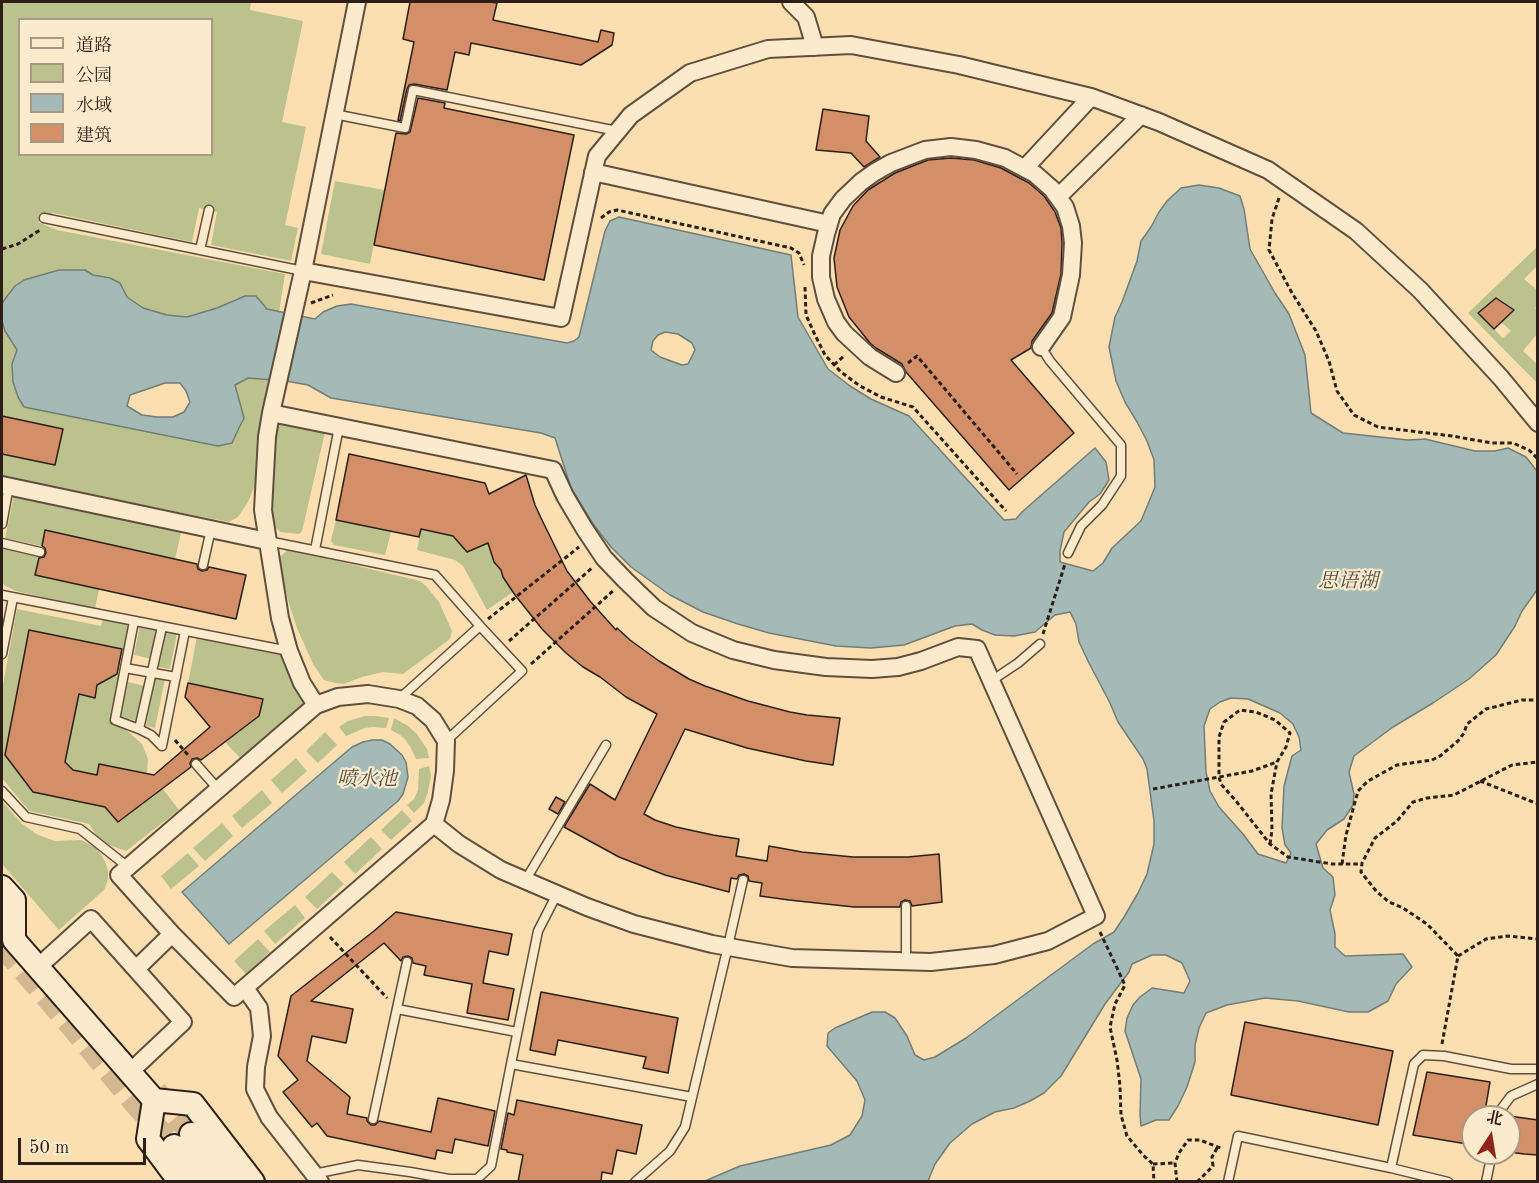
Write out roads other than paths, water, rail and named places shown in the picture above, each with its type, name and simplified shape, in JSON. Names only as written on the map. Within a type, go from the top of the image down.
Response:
[{"type":"main road","points":[[2,887],[14,900],[8,939],[38,967],[154,1100],[193,1104],[253,1182]]},
{"type":"main road","points":[[154,1100],[148,1139],[180,1182]]},
{"type":"main road","points":[[204,1182],[183,1140],[229,1182]]},
{"type":"street","points":[[316,705],[302,683],[280,618],[262,510],[271,413],[303,271],[357,2]]},
{"type":"street","points":[[791,2],[806,17],[815,47]]},
{"type":"street","points":[[303,271],[561,318],[597,156],[631,115],[690,73],[768,49],[851,45],[958,65],[1091,97],[1141,115],[1268,170],[1356,231],[1420,290],[1501,378],[1538,423]]},
{"type":"street","points":[[1024,168],[1091,97]]},
{"type":"street","points":[[1058,197],[1141,115]]},
{"type":"street","points":[[897,373],[870,357],[856,345],[844,333],[831,312],[821,277],[823,244],[838,205],[861,182],[891,163],[925,150],[951,147],[976,150],[1005,158],[1035,174],[1052,189],[1065,207],[1071,226],[1073,259],[1062,317],[1041,348]]},
{"type":"street","points":[[593,172],[829,224]]},
{"type":"street","points":[[271,413],[554,470],[565,496],[591,538],[604,558],[625,580],[654,608],[692,633],[733,650],[774,660],[826,667],[872,669],[898,667],[958,647],[977,649],[1096,915],[1048,941],[994,955],[931,962],[792,958],[712,944],[634,924],[586,907],[501,870],[434,824]]},
{"type":"street","points":[[5,486],[267,541]]},
{"type":"street","points":[[368,694],[399,699],[417,706],[433,720],[446,741],[441,800],[434,824],[234,998],[119,875],[316,705],[338,697],[368,694]]},
{"type":"street","points":[[38,967],[91,919],[183,1022],[130,1072]]},
{"type":"street","points":[[136,969],[172,934]]},
{"type":"street","points":[[245,988],[260,1008],[262,1036],[256,1067],[255,1089],[268,1117],[317,1178]]},
{"type":"lane","points":[[334,114],[405,128],[413,90],[618,131]]},
{"type":"lane","points":[[200,250],[209,210]]},
{"type":"lane","points":[[44,218],[303,271]]},
{"type":"lane","points":[[1041,348],[1121,444],[1121,476],[1102,506],[1081,526],[1068,553]]},
{"type":"lane","points":[[315,550],[339,427]]},
{"type":"lane","points":[[2,524],[5,486]]},
{"type":"lane","points":[[203,566],[211,529]]},
{"type":"lane","points":[[267,541],[435,575],[522,671],[446,741]]},
{"type":"lane","points":[[2,543],[40,552]]},
{"type":"lane","points":[[2,595],[290,651]]},
{"type":"lane","points":[[2,654],[14,598]]},
{"type":"lane","points":[[134,621],[116,720],[151,735],[162,746],[185,631]]},
{"type":"lane","points":[[399,699],[480,626]]},
{"type":"lane","points":[[139,729],[162,627]]},
{"type":"lane","points":[[991,681],[1018,663],[1040,644]]},
{"type":"lane","points":[[125,668],[176,678]]},
{"type":"lane","points":[[525,881],[606,744]]},
{"type":"lane","points":[[196,764],[218,789]]},
{"type":"lane","points":[[2,791],[26,817],[80,829],[128,867]]},
{"type":"lane","points":[[635,1182],[670,1151],[685,1127],[742,880]]},
{"type":"lane","points":[[317,1178],[358,1165],[449,1179],[477,1179],[491,1166],[538,931],[557,894]]},
{"type":"lane","points":[[906,906],[906,961]]},
{"type":"lane","points":[[373,1119],[407,962]]},
{"type":"lane","points":[[397,1009],[517,1032]]},
{"type":"lane","points":[[1391,1168],[1414,1064],[1423,1055],[1444,1056],[1511,1069],[1538,1069]]},
{"type":"lane","points":[[511,1064],[693,1097]]},
{"type":"lane","points":[[1504,1105],[1511,1096],[1538,1084]]},
{"type":"lane","points":[[1228,1182],[1238,1136],[1448,1182]]},
{"type":"lane","points":[[1486,1182],[1490,1165]]},
{"type":"water","name":"思语湖","points":[[1199,185],[1219,188],[1240,196],[1250,249],[1289,314],[1305,355],[1311,413],[1343,433],[1408,440],[1425,439],[1475,451],[1495,451],[1508,448],[1526,457],[1537,471],[1537,590],[1496,655],[1469,679],[1393,727],[1354,756],[1349,772],[1354,794],[1353,805],[1344,819],[1327,830],[1316,844],[1323,868],[1333,877],[1335,895],[1330,910],[1335,947],[1345,956],[1403,954],[1412,967],[1396,984],[1388,1001],[1368,1012],[1349,1012],[1298,1001],[1265,998],[1227,1005],[1206,1013],[1195,1045],[1195,1062],[1178,1106],[1169,1120],[1156,1120],[1141,1126],[1141,1079],[1125,1031],[1127,1018],[1133,1005],[1152,988],[1184,993],[1190,981],[1182,963],[1166,955],[1152,955],[1132,964],[1061,1076],[1044,1093],[1030,1101],[1014,1108],[995,1112],[972,1124],[950,1143],[935,1164],[928,1181],[705,1181],[740,1166],[831,1145],[850,1135],[862,1116],[865,1100],[857,1081],[827,1046],[828,1033],[835,1028],[872,1012],[885,1012],[895,1018],[907,1036],[915,1055],[924,1060],[935,1057],[966,1038],[1093,944],[1114,932],[1124,917],[1147,874],[1154,844],[1154,821],[1147,769],[1143,759],[1118,722],[1089,663],[1079,642],[1076,624],[1070,612],[1055,615],[1035,632],[1014,636],[995,635],[972,624],[955,626],[904,645],[871,648],[836,646],[769,633],[703,612],[670,595],[631,567],[593,524],[571,488],[555,438],[541,433],[331,398],[308,385],[248,378],[235,385],[244,418],[232,443],[218,446],[24,407],[13,382],[12,364],[17,350],[5,331],[2,321],[2,303],[15,286],[24,280],[59,270],[85,270],[93,275],[110,278],[120,283],[127,297],[143,308],[167,315],[187,317],[245,296],[256,296],[267,309],[315,319],[323,312],[337,306],[351,304],[567,343],[579,337],[605,231],[610,221],[619,217],[791,255],[798,317],[828,369],[871,399],[909,416],[1004,520],[1016,519],[1095,448],[1106,462],[1109,480],[1100,494],[1089,502],[1064,532],[1060,551],[1060,562],[1093,571],[1103,563],[1112,548],[1141,521],[1155,487],[1154,460],[1147,441],[1116,381],[1109,347],[1115,317],[1137,261],[1141,241],[1167,201],[1181,188]],"holes":[[[665,332],[678,334],[692,343],[695,350],[688,364],[682,365],[660,357],[651,350],[653,341]],[[165,383],[180,383],[190,402],[184,412],[173,417],[157,417],[142,415],[127,406],[130,395]],[[1231,698],[1248,699],[1280,713],[1293,724],[1299,737],[1301,750],[1292,756],[1284,786],[1282,828],[1285,845],[1291,853],[1286,863],[1258,854],[1219,807],[1210,791],[1206,772],[1204,726],[1210,709]]]},
{"type":"water","name":"喷水池","points":[[372,740],[382,740],[390,744],[402,755],[406,762],[408,777],[403,794],[398,801],[229,944],[182,892],[352,747]]},
{"type":"tunnel","points":[[2,946],[135,1104],[174,1146]]},
{"type":"tunnel","points":[[156,1091],[191,1134]]}]
